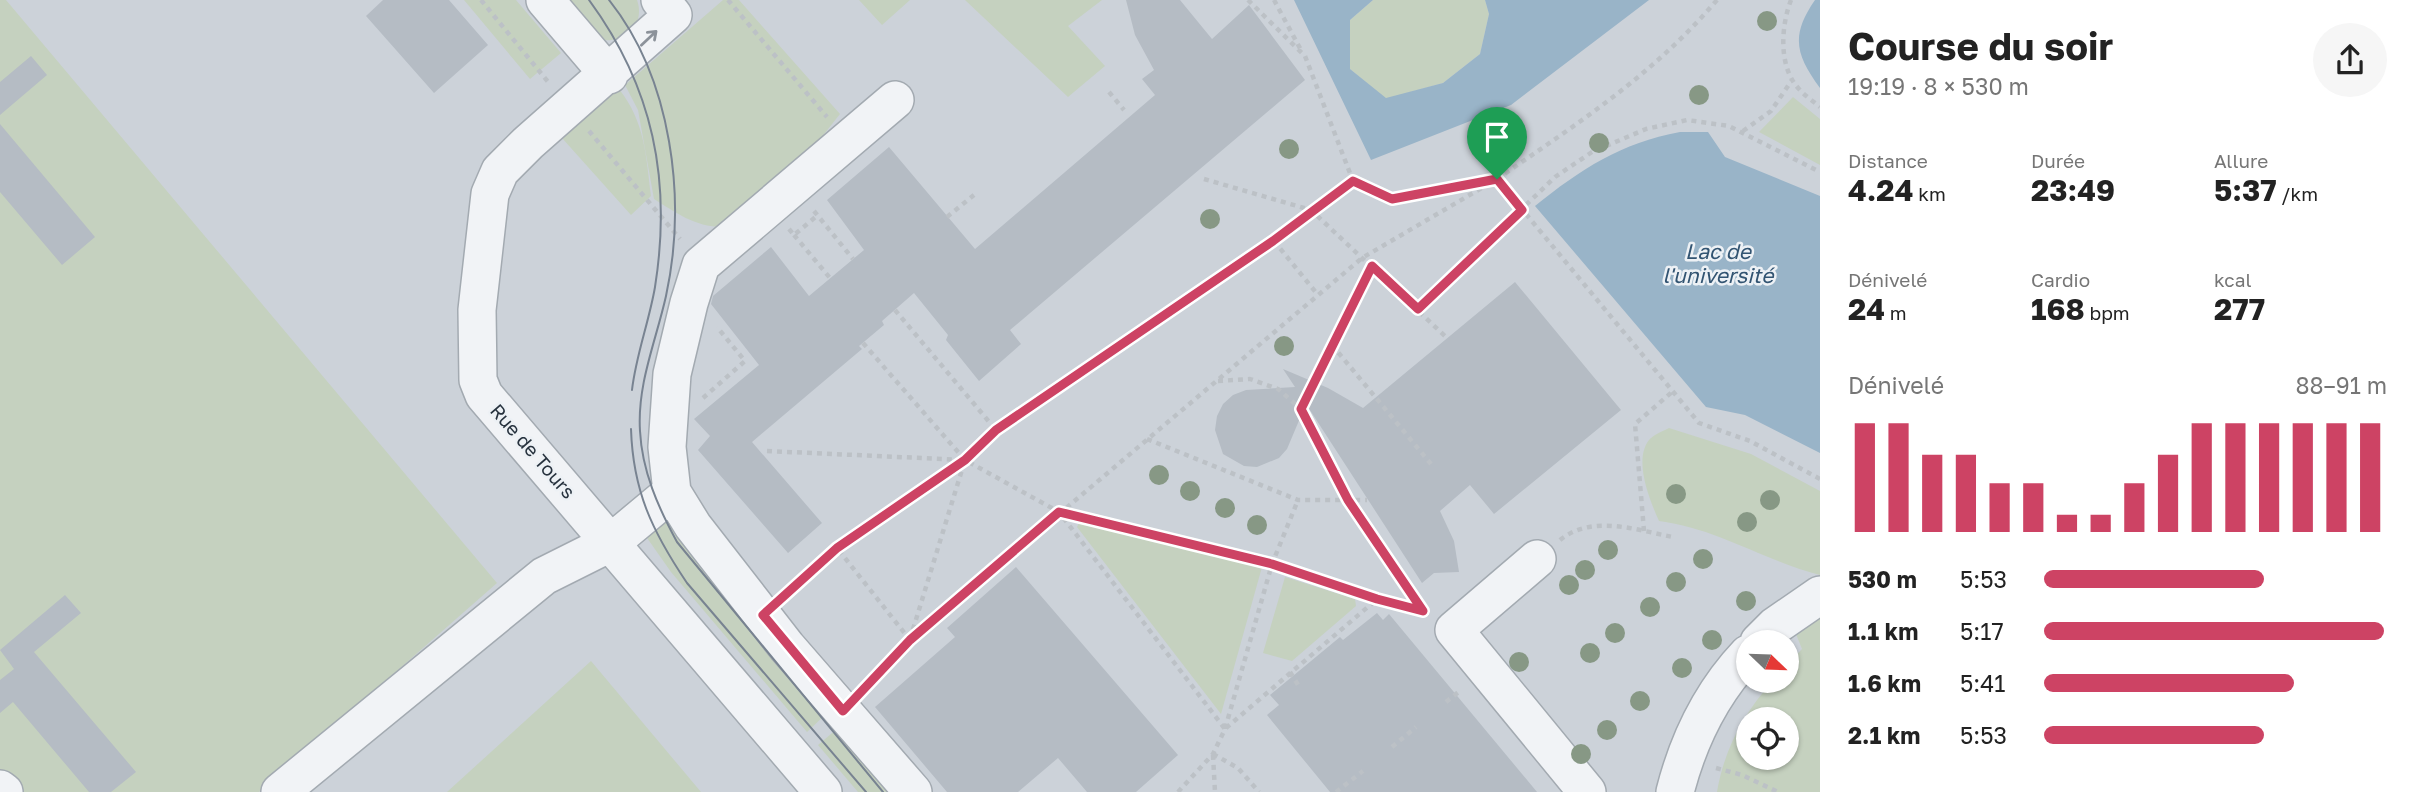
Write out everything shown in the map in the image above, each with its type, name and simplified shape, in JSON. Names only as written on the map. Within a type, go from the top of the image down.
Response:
[{"type":"street","points":[[545,0],[609,75]]},
{"type":"street","name":"Rue de Tours","points":[[660,0],[673,15],[500,171],[490,194],[478,298],[478,380],[484,395],[823,792]]},
{"type":"street","points":[[895,100],[702,265],[689,303],[672,374],[667,447],[673,492],[693,526],[763,615],[913,792]]},
{"type":"street","points":[[279,792],[544,576],[612,542],[673,492]]},
{"type":"street","points":[[1537,559],[1454,630],[1587,792]]},
{"type":"street","points":[[1771,630],[1820,595]]},
{"type":"street","points":[[1675,792],[1701,720],[1736,668]]},
{"type":"path","points":[[481,0],[553,88]]},
{"type":"path","points":[[728,0],[848,141]]},
{"type":"path","points":[[1248,0],[1305,56]]},
{"type":"path","points":[[1275,0],[1305,56],[1353,181],[1392,199],[1497,179]]},
{"type":"path","points":[[843,711],[910,640],[1362,258],[1497,179],[1624,91],[1690,31],[1717,0]]},
{"type":"path","points":[[1791,0],[1784,20],[1784,57],[1798,89],[1820,107]]},
{"type":"path","points":[[1743,131],[1772,111],[1792,79]]},
{"type":"path","points":[[1109,92],[1124,110]]},
{"type":"path","points":[[1418,309],[1555,177],[1592,152],[1646,129],[1687,120],[1729,126],[1820,172]]},
{"type":"path","points":[[587,128],[702,265]]},
{"type":"path","points":[[1204,178],[1311,211],[1447,338]]},
{"type":"path","points":[[1497,179],[1699,423],[1750,441],[1820,479]]},
{"type":"path","points":[[763,615],[837,548],[965,460],[996,430],[1273,241],[1353,181]]},
{"type":"path","points":[[794,187],[853,259]]},
{"type":"path","points":[[947,216],[974,195]]},
{"type":"path","points":[[794,235],[830,278]]},
{"type":"path","points":[[1273,241],[1318,295]]},
{"type":"path","points":[[1301,409],[1372,266]]},
{"type":"path","points":[[895,310],[996,430]]},
{"type":"path","points":[[863,343],[965,460],[1059,512],[1272,564],[1377,599],[1423,611],[1348,500],[1301,409],[1278,389],[1250,379],[1216,381]]},
{"type":"path","points":[[1332,345],[1432,464]]},
{"type":"path","points":[[1644,531],[1635,424],[1672,392]]},
{"type":"path","points":[[1147,439],[1298,500],[1367,500]]},
{"type":"path","points":[[766,451],[965,460]]},
{"type":"path","points":[[910,640],[965,460]]},
{"type":"path","points":[[1178,792],[1213,754],[1225,729],[1272,564],[1298,500]]},
{"type":"path","points":[[1059,512],[1225,729]]},
{"type":"path","points":[[1537,559],[1572,530],[1608,524],[1673,537]]},
{"type":"path","points":[[837,548],[910,640]]},
{"type":"path","points":[[1225,729],[1377,599]]},
{"type":"path","points":[[1290,672],[1300,688]]},
{"type":"path","points":[[1392,747],[1416,727]]},
{"type":"path","points":[[1213,754],[1214,792]]},
{"type":"path","points":[[1213,754],[1238,768],[1259,792]]},
{"type":"path","points":[[1686,756],[1742,775],[1778,792]]},
{"type":"path","points":[[1336,792],[1363,771]]},
{"type":"shaded area","points":[[0,0],[1820,0],[1820,792],[0,792]]},
{"type":"green space","points":[[0,0],[6,0],[497,583],[259,792],[0,792]]},
{"type":"green space","points":[[464,0],[516,0],[561,53],[530,79]]},
{"type":"green space","points":[[557,0],[637,0],[639,11],[633,29],[625,35],[616,39],[596,39],[578,27]]},
{"type":"green space","points":[[723,0],[739,0],[840,114],[802,162],[722,227],[694,222],[654,199],[638,110],[625,85]]},
{"type":"green space","points":[[859,0],[910,0],[882,25]]},
{"type":"green space","points":[[965,0],[1102,0],[1068,26],[1105,66],[1068,97]]},
{"type":"green space","points":[[1373,0],[1485,0],[1489,14],[1480,54],[1443,83],[1386,99],[1350,69],[1350,20]]},
{"type":"green space","points":[[619,89],[628,101],[639,127],[646,153],[651,196],[631,215],[562,138]]},
{"type":"green space","points":[[1793,97],[1820,119],[1820,165],[1759,132]]},
{"type":"green space","points":[[1669,428],[1751,454],[1820,491],[1820,575],[1700,530],[1659,521],[1645,480],[1644,448],[1649,440]]},
{"type":"green space","points":[[669,516],[826,714],[807,732],[671,572],[645,535]]},
{"type":"green space","points":[[1080,521],[1262,567],[1221,714],[1077,527]]},
{"type":"green space","points":[[1285,577],[1355,599],[1356,606],[1292,661],[1263,653]]},
{"type":"green space","points":[[1820,610],[1820,792],[1717,792],[1720,776],[1736,734],[1736,770],[1799,770],[1799,707],[1752,707],[1763,693],[1799,693],[1799,652],[1802,649],[1799,630],[1794,630]]},
{"type":"green space","points":[[591,661],[701,792],[447,792]]},
{"type":"green space","points":[[838,728],[893,792],[858,792],[818,745]]},
{"type":"water","points":[[1294,0],[1373,0],[1350,20],[1350,69],[1386,98],[1443,83],[1480,54],[1489,14],[1485,0],[1649,0],[1511,105],[1371,160]]},
{"type":"water","points":[[1815,0],[1820,0],[1820,88],[1801,55],[1799,45],[1802,24]]},
{"type":"water","name":"Lac de l'université","points":[[1680,132],[1708,132],[1725,157],[1820,196],[1820,453],[1745,415],[1706,407],[1535,206],[1569,180],[1620,150]]},
{"type":"building","points":[[383,0],[449,0],[488,45],[434,93],[366,16]]},
{"type":"building","points":[[1126,0],[1180,0],[1212,39],[1249,5],[1305,80],[1010,330],[1021,344],[979,381],[946,340],[948,335],[914,293],[882,321],[884,325],[859,346],[862,349],[752,442],[822,523],[788,553],[698,450],[710,436],[694,419],[759,365],[711,304],[713,296],[771,247],[809,296],[864,250],[827,200],[889,147],[975,249],[1155,95],[1142,79],[1154,70],[1135,35]]},
{"type":"building","points":[[31,56],[47,75],[0,115],[0,82]]},
{"type":"building","points":[[0,124],[95,237],[62,265],[0,192]]},
{"type":"building","points":[[1515,282],[1621,410],[1494,514],[1470,485],[1440,511],[1454,541],[1459,572],[1434,573],[1422,583],[1306,404],[1287,449],[1279,458],[1257,467],[1244,466],[1223,454],[1215,430],[1217,416],[1223,404],[1233,395],[1246,390],[1295,387],[1283,369],[1328,388],[1363,408]]},
{"type":"building","points":[[1016,567],[1178,755],[1136,792],[1087,792],[1058,758],[1018,792],[947,792],[875,707],[955,637],[947,628]]},
{"type":"building","points":[[65,595],[81,613],[34,652],[136,772],[111,792],[89,792],[13,702],[0,713],[0,680],[14,669],[0,650]]},
{"type":"building","points":[[1377,613],[1383,620],[1389,614],[1537,792],[1330,792],[1267,715],[1279,705],[1270,695],[1340,637],[1343,640]]},
{"type":"tram line","points":[[589,0],[629,66],[652,136],[658,172],[660,248],[655,287],[632,390]]},
{"type":"tram line","points":[[609,0],[630,31],[647,66],[669,141],[674,181],[672,259],[666,296],[641,396],[641,446],[652,488],[677,542],[883,792]]},
{"type":"tram line","points":[[631,429],[640,491],[654,528],[687,583],[866,792]]},
{"type":"route","points":[[1497,179],[1522,210],[1418,309],[1372,266],[1301,409],[1348,500],[1423,611],[1377,599],[1272,564],[1059,512],[910,640],[843,711],[763,615],[837,548],[965,460],[996,430],[1273,241],[1353,181],[1392,199],[1497,179]]}]
